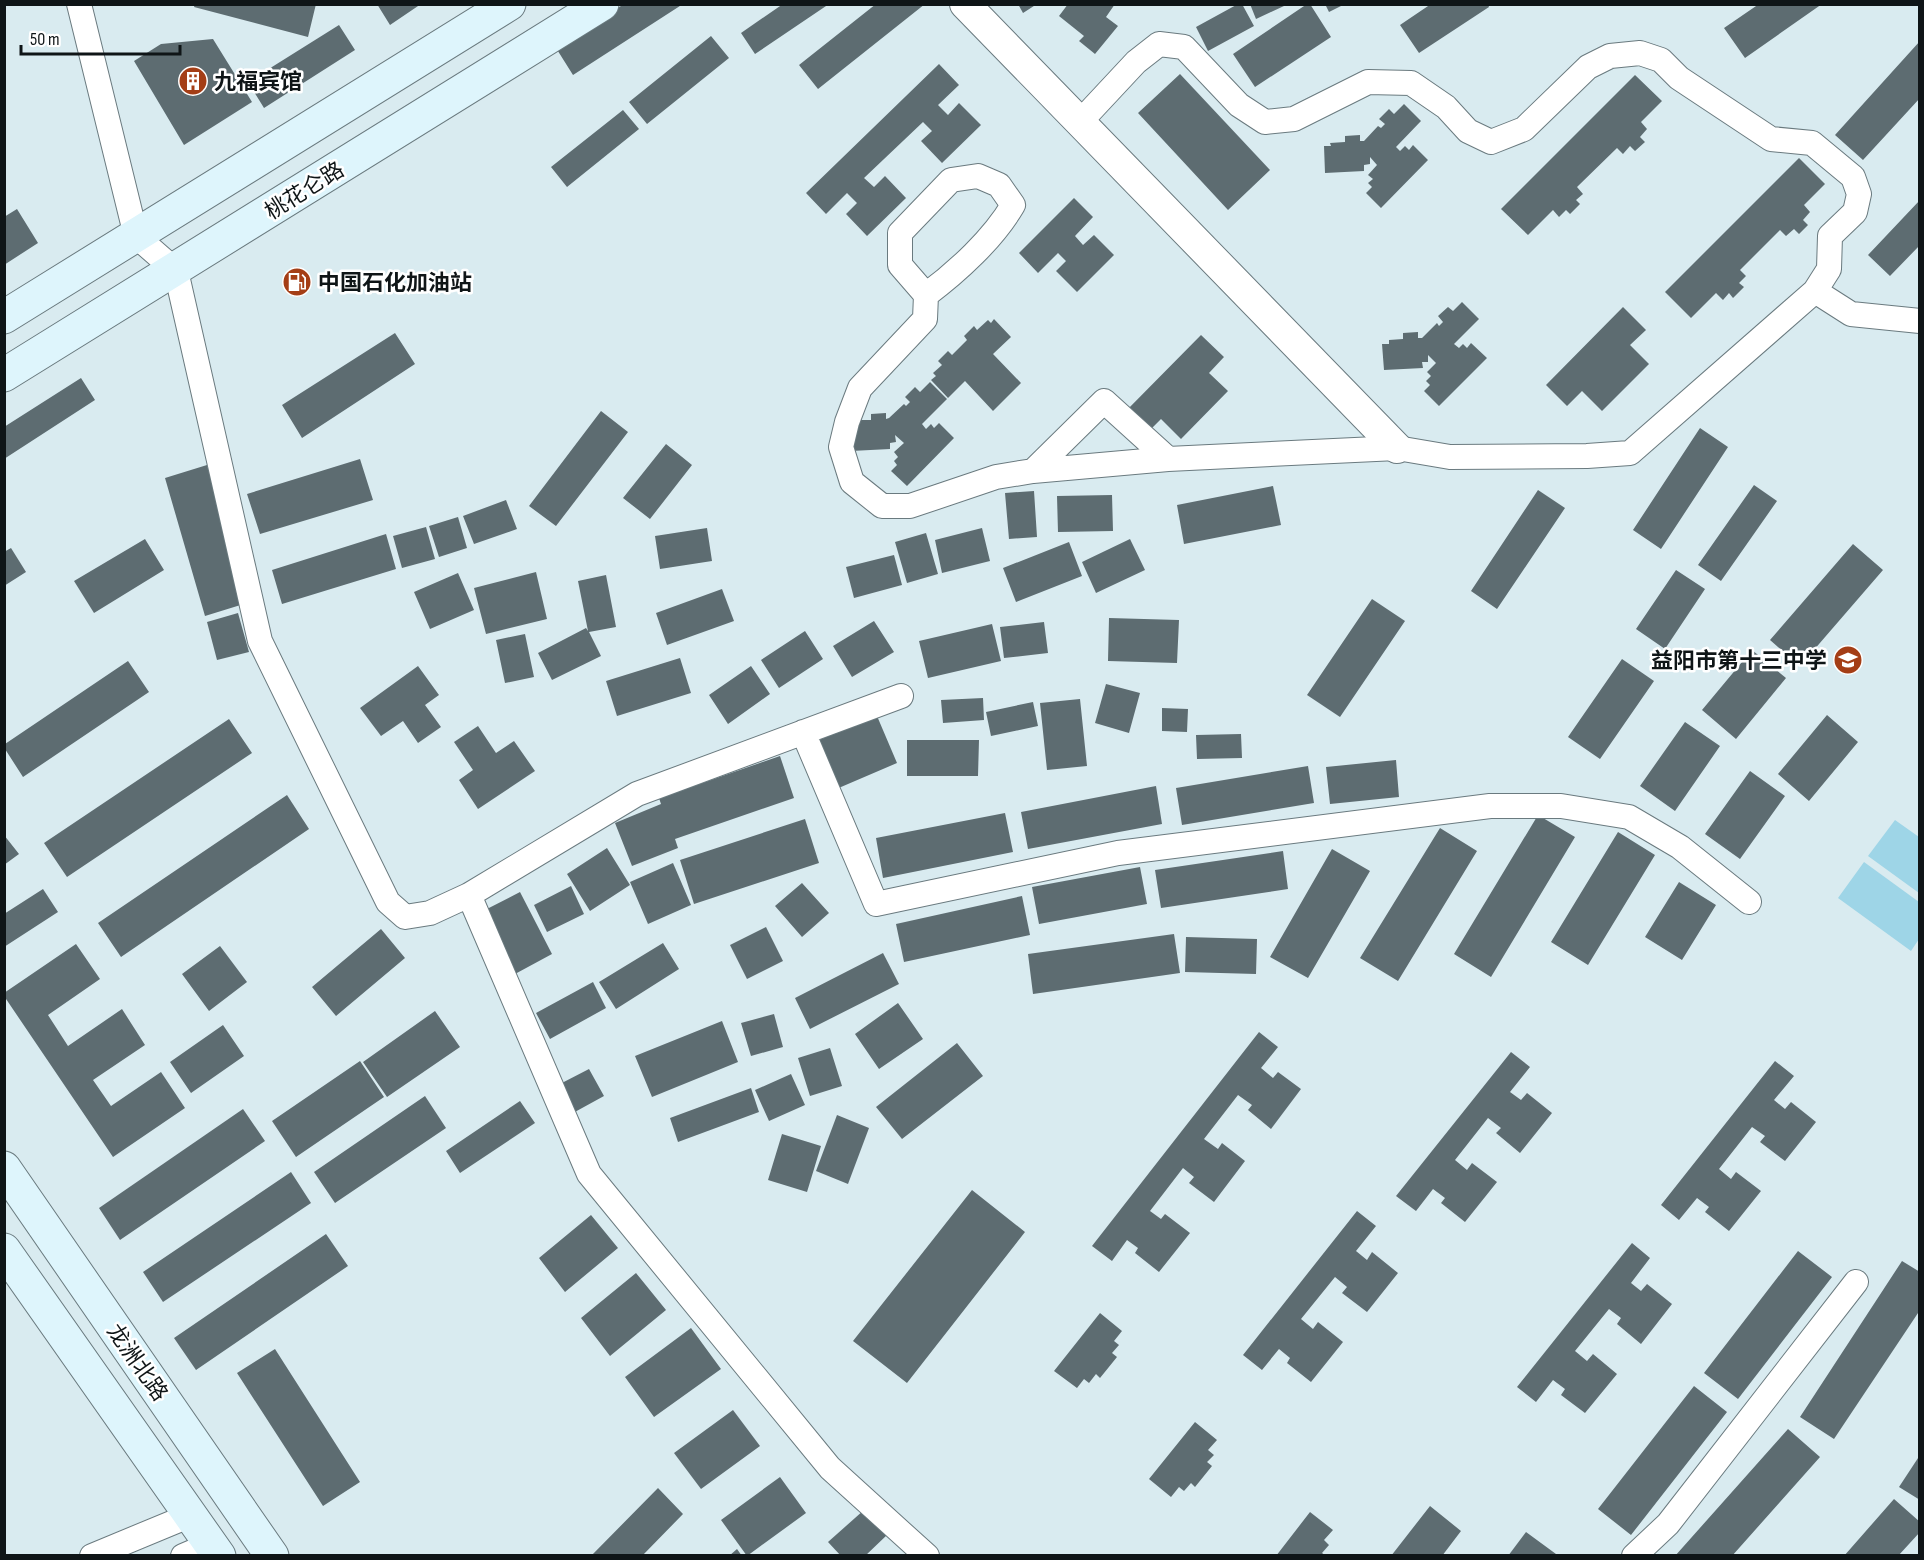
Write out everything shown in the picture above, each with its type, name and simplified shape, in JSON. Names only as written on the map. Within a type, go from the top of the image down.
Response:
[{"type":"main road","points":[[4,317],[509,4]]},
{"type":"main road","name":"桃花仑路","points":[[4,375],[176,271],[602,4]]},
{"type":"main road","name":"龙洲北路","points":[[4,1168],[272,1556]]},
{"type":"main road","name":"龙洲北路","points":[[4,1250],[191,1515],[204,1552]]},
{"type":"street","points":[[80,4],[136,236],[176,271],[260,641],[388,902],[405,916],[430,913],[469,895],[637,794],[901,696]]},
{"type":"street","points":[[965,4],[1397,448]]},
{"type":"street","points":[[926,296],[1001,224],[1013,205],[999,185],[978,176],[951,180],[900,233],[900,265],[926,296],[925,319],[860,388],[847,422],[841,447],[852,482],[882,506],[910,506],[996,477],[1033,471],[1168,459],[1397,448],[1450,457],[1587,456],[1630,453],[1815,291],[1829,268],[1830,236],[1855,212],[1859,194],[1853,177],[1812,143],[1771,140],[1679,78],[1661,60],[1640,53],[1610,56],[1588,66],[1524,129],[1491,142],[1468,131],[1446,107],[1411,83],[1368,82],[1294,119],[1265,123],[1239,105],[1184,47],[1159,44],[1136,62],[1080,122]]},
{"type":"street","points":[[1815,291],[1851,314],[1920,321]]},
{"type":"street","points":[[1033,471],[1104,401],[1168,459]]},
{"type":"street","points":[[803,732],[876,904],[1118,853],[1490,806],[1561,806],[1629,816],[1680,846],[1749,902]]},
{"type":"street","points":[[469,895],[589,1174],[830,1468],[927,1556]]},
{"type":"street","points":[[1634,1556],[1668,1524],[1856,1282]]},
{"type":"street","points":[[92,1556],[191,1515]]},
{"type":"shaded area","points":[[1895,820],[1919,837],[1919,893],[1868,856]]},
{"type":"shaded area","points":[[1864,862],[1919,902],[1919,939],[1911,951],[1838,898]]},
{"type":"building","points":[[195,4],[316,4],[308,37],[194,7]]},
{"type":"building","points":[[377,4],[421,4],[390,25]]},
{"type":"building","points":[[624,4],[683,4],[573,75],[556,48]]},
{"type":"building","points":[[783,4],[829,4],[755,54],[741,33]]},
{"type":"building","points":[[876,4],[925,4],[818,89],[799,65]]},
{"type":"building","points":[[1018,4],[1037,4],[1023,13]]},
{"type":"building","points":[[1068,4],[1115,4],[1106,17],[1118,26],[1095,54],[1079,41],[1084,36],[1059,16]]},
{"type":"building","points":[[1242,4],[1254,26],[1208,51],[1196,27]]},
{"type":"building","points":[[1250,4],[1283,4],[1284,6],[1256,19]]},
{"type":"building","points":[[1310,4],[1331,37],[1255,87],[1233,54]]},
{"type":"building","points":[[1325,4],[1345,4],[1329,12]]},
{"type":"building","points":[[1431,4],[1488,4],[1489,7],[1419,53],[1400,25]]},
{"type":"building","points":[[1759,4],[1822,4],[1745,58],[1724,28]]},
{"type":"building","points":[[339,25],[355,50],[264,108],[248,82]]},
{"type":"building","points":[[711,36],[729,58],[647,124],[629,102]]},
{"type":"building","name":"九福宾馆","points":[[213,39],[252,102],[184,145],[134,61],[161,44]]},
{"type":"building","points":[[1920,41],[1920,98],[1863,160],[1835,135]]},
{"type":"building","points":[[939,64],[959,85],[938,105],[948,115],[959,103],[981,125],[942,163],[921,141],[932,131],[923,122],[864,178],[874,187],[885,176],[906,198],[867,236],[846,214],[857,203],[847,193],[826,214],[806,193]]},
{"type":"building","points":[[1180,74],[1270,170],[1228,210],[1138,113]]},
{"type":"building","points":[[1635,75],[1662,101],[1641,122],[1647,129],[1640,137],[1645,142],[1635,151],[1630,146],[1623,154],[1617,148],[1577,187],[1583,194],[1576,200],[1580,204],[1570,214],[1566,210],[1559,217],[1553,210],[1528,235],[1501,209]]},
{"type":"building","points":[[1404,104],[1421,121],[1396,147],[1400,151],[1405,146],[1409,150],[1413,145],[1428,160],[1381,208],[1366,193],[1372,187],[1368,183],[1373,179],[1368,175],[1377,165],[1370,157],[1370,164],[1364,165],[1364,171],[1325,173],[1324,146],[1331,146],[1330,143],[1345,142],[1345,136],[1360,135],[1360,141],[1364,141],[1378,126],[1381,128],[1385,124],[1379,119],[1389,109],[1394,114]]},
{"type":"building","points":[[623,110],[639,129],[567,187],[551,167]]},
{"type":"building","points":[[1799,158],[1825,184],[1804,205],[1810,212],[1803,220],[1808,225],[1799,234],[1794,229],[1786,236],[1780,230],[1740,270],[1746,276],[1739,283],[1744,287],[1733,298],[1729,293],[1723,300],[1716,293],[1691,318],[1665,292]]},
{"type":"building","points":[[1074,198],[1093,217],[1075,236],[1083,245],[1094,235],[1114,255],[1077,292],[1056,271],[1066,261],[1058,253],[1038,273],[1019,253]]},
{"type":"building","points":[[1920,200],[1920,245],[1890,276],[1868,255]]},
{"type":"building","points":[[17,209],[38,243],[4,265],[4,217]]},
{"type":"building","points":[[1462,302],[1479,319],[1454,344],[1459,348],[1463,344],[1467,348],[1471,343],[1487,358],[1439,406],[1424,391],[1430,385],[1426,381],[1431,376],[1427,372],[1436,363],[1428,355],[1428,362],[1422,362],[1423,368],[1384,370],[1382,344],[1389,344],[1389,340],[1403,339],[1403,333],[1418,332],[1418,338],[1422,338],[1437,323],[1439,326],[1443,322],[1438,316],[1448,307],[1453,311]]},
{"type":"building","points":[[1623,307],[1646,330],[1630,345],[1649,364],[1602,411],[1582,391],[1567,406],[1546,385]]},
{"type":"building","points":[[994,319],[1011,337],[993,354],[1021,383],[993,411],[965,381],[948,398],[931,380],[936,376],[933,373],[942,365],[938,361],[948,351],[952,355],[967,340],[964,336],[974,326],[977,330],[988,320],[991,323]]},
{"type":"building","points":[[395,333],[415,364],[302,438],[282,405]]},
{"type":"building","points":[[1201,335],[1224,357],[1209,373],[1228,391],[1181,439],[1161,419],[1146,434],[1124,413]]},
{"type":"building","points":[[81,378],[95,400],[4,459],[4,427]]},
{"type":"building","points":[[930,382],[947,399],[922,424],[926,429],[931,424],[934,428],[939,423],[954,438],[907,486],[891,471],[897,465],[894,461],[898,457],[894,452],[904,443],[895,435],[896,442],[890,443],[890,449],[851,451],[856,420],[871,420],[871,414],[886,413],[886,419],[889,418],[904,404],[906,406],[910,402],[905,397],[915,387],[920,392]]},
{"type":"building","points":[[601,411],[628,432],[556,526],[529,506]]},
{"type":"building","points":[[1700,428],[1728,447],[1661,549],[1633,530]]},
{"type":"building","points":[[666,444],[692,465],[650,519],[623,498]]},
{"type":"building","points":[[360,459],[373,500],[260,534],[247,494]]},
{"type":"building","points":[[207,465],[247,603],[205,616],[165,478]]},
{"type":"building","points":[[1754,485],[1777,501],[1721,581],[1698,565]]},
{"type":"building","points":[[1273,486],[1281,525],[1184,544],[1177,505]]},
{"type":"building","points":[[1538,490],[1565,508],[1497,609],[1471,591]]},
{"type":"building","points":[[1034,491],[1037,537],[1009,539],[1005,493]]},
{"type":"building","points":[[1112,495],[1113,531],[1058,532],[1057,496]]},
{"type":"building","points":[[506,500],[517,529],[474,544],[463,516]]},
{"type":"building","points":[[458,517],[467,548],[439,557],[429,526]]},
{"type":"building","points":[[426,527],[435,559],[402,568],[393,536]]},
{"type":"building","points":[[707,528],[712,561],[660,569],[655,536]]},
{"type":"building","points":[[982,528],[990,561],[942,573],[935,540]]},
{"type":"building","points":[[926,533],[938,574],[907,583],[895,542]]},
{"type":"building","points":[[386,534],[396,569],[282,604],[272,570]]},
{"type":"building","points":[[145,539],[164,570],[94,613],[74,581]]},
{"type":"building","points":[[1130,539],[1145,570],[1096,593],[1082,562]]},
{"type":"building","points":[[1069,542],[1082,576],[1016,602],[1003,568]]},
{"type":"building","points":[[1853,544],[1883,570],[1800,666],[1770,640]]},
{"type":"building","points":[[11,548],[26,572],[4,586],[4,552]]},
{"type":"building","points":[[894,555],[902,585],[854,598],[846,567]]},
{"type":"building","points":[[1676,570],[1705,589],[1665,649],[1636,629]]},
{"type":"building","points":[[536,572],[547,619],[486,634],[474,588]]},
{"type":"building","points":[[458,573],[474,610],[430,629],[414,592]]},
{"type":"building","points":[[606,575],[616,627],[589,632],[601,656],[552,680],[538,653],[586,628],[588,631],[578,581]]},
{"type":"building","points":[[722,589],[734,621],[667,645],[656,613]]},
{"type":"building","points":[[1372,599],[1405,621],[1340,717],[1307,695]]},
{"type":"building","points":[[238,613],[249,652],[217,660],[207,622]]},
{"type":"building","points":[[1109,618],[1179,620],[1177,663],[1108,661]]},
{"type":"building","points":[[874,621],[894,652],[852,677],[833,646]]},
{"type":"building","points":[[1044,622],[1048,653],[1004,658],[1000,627]]},
{"type":"building","points":[[992,624],[1001,661],[928,678],[919,641]]},
{"type":"building","points":[[805,631],[823,659],[779,688],[761,660]]},
{"type":"building","points":[[525,634],[534,677],[505,683],[496,640]]},
{"type":"building","points":[[1752,650],[1786,678],[1736,739],[1702,710]]},
{"type":"building","points":[[680,658],[691,693],[617,716],[606,681]]},
{"type":"building","points":[[1622,659],[1654,681],[1600,759],[1568,737]]},
{"type":"building","points":[[128,661],[149,692],[23,777],[5,749],[5,744]]},
{"type":"building","points":[[418,666],[439,695],[425,705],[441,727],[418,743],[403,721],[381,736],[360,708]]},
{"type":"building","points":[[751,666],[770,694],[728,724],[709,695]]},
{"type":"building","points":[[1106,684],[1140,693],[1129,733],[1095,723]]},
{"type":"building","points":[[983,698],[984,720],[943,723],[941,700]]},
{"type":"building","points":[[1080,699],[1087,766],[1047,770],[1040,703]]},
{"type":"building","points":[[1033,702],[1038,726],[991,736],[986,712]]},
{"type":"building","points":[[1162,708],[1188,709],[1187,732],[1162,731]]},
{"type":"building","points":[[1827,715],[1858,742],[1809,801],[1778,774]]},
{"type":"building","points":[[877,716],[897,763],[834,790],[814,742]]},
{"type":"building","points":[[229,719],[252,753],[67,877],[44,843]]},
{"type":"building","points":[[1685,722],[1720,746],[1675,811],[1640,786]]},
{"type":"building","points":[[478,726],[496,753],[514,741],[535,771],[478,809],[459,780],[473,770],[454,742]]},
{"type":"building","points":[[1241,734],[1242,758],[1197,759],[1196,735]]},
{"type":"building","points":[[907,740],[979,740],[978,776],[907,776]]},
{"type":"building","points":[[780,756],[794,798],[675,839],[678,848],[632,866],[615,823],[661,804],[659,798]]},
{"type":"building","points":[[1396,760],[1399,797],[1330,804],[1326,767]]},
{"type":"building","points":[[1308,766],[1314,803],[1182,825],[1176,788]]},
{"type":"building","points":[[1750,771],[1785,796],[1740,859],[1705,834]]},
{"type":"building","points":[[1156,786],[1162,824],[1028,849],[1021,812]]},
{"type":"building","points":[[287,795],[309,829],[121,957],[98,923]]},
{"type":"building","points":[[1005,813],[1013,852],[883,878],[876,838]]},
{"type":"building","points":[[1538,815],[1575,837],[1491,977],[1454,954]]},
{"type":"building","points":[[805,819],[819,863],[694,904],[680,860]]},
{"type":"building","points":[[1440,828],[1477,851],[1398,981],[1360,958]]},
{"type":"building","points":[[1618,832],[1655,855],[1588,965],[1551,942]]},
{"type":"building","points":[[4,835],[19,854],[4,865]]},
{"type":"building","points":[[607,848],[630,885],[590,911],[567,874]]},
{"type":"building","points":[[1332,849],[1370,871],[1308,978],[1270,957]]},
{"type":"building","points":[[1283,851],[1288,889],[1161,908],[1155,870]]},
{"type":"building","points":[[673,863],[691,905],[648,924],[630,882]]},
{"type":"building","points":[[1140,867],[1147,904],[1039,924],[1032,887]]},
{"type":"building","points":[[1679,882],[1716,905],[1682,960],[1645,937]]},
{"type":"building","points":[[802,883],[829,913],[802,937],[775,906]]},
{"type":"building","points":[[571,886],[584,914],[547,932],[534,905]]},
{"type":"building","points":[[43,889],[58,912],[4,947],[4,914]]},
{"type":"building","points":[[520,892],[552,954],[515,974],[483,911]]},
{"type":"building","points":[[1022,896],[1030,935],[904,962],[896,924]]},
{"type":"building","points":[[766,927],[783,961],[747,979],[730,945]]},
{"type":"building","points":[[381,929],[405,958],[336,1016],[312,987]]},
{"type":"building","points":[[1174,934],[1180,973],[1033,994],[1028,954]]},
{"type":"building","points":[[1186,937],[1257,939],[1256,974],[1185,972]]},
{"type":"building","points":[[663,943],[679,969],[616,1009],[599,982]]},
{"type":"building","points":[[76,944],[100,979],[48,1015],[68,1046],[122,1009],[145,1045],[93,1080],[111,1106],[161,1072],[185,1108],[113,1157],[4,996],[4,993]]},
{"type":"building","points":[[220,946],[247,982],[209,1011],[182,974]]},
{"type":"building","points":[[883,953],[899,984],[810,1029],[795,998]]},
{"type":"building","points":[[593,982],[606,1008],[550,1039],[536,1013]]},
{"type":"building","points":[[898,1003],[923,1039],[879,1069],[855,1034]]},
{"type":"building","points":[[435,1011],[460,1047],[387,1097],[363,1062]]},
{"type":"building","points":[[774,1014],[783,1047],[751,1056],[741,1023]]},
{"type":"building","points":[[722,1021],[738,1062],[652,1097],[635,1056]]},
{"type":"building","points":[[223,1025],[244,1056],[191,1093],[170,1062]]},
{"type":"building","points":[[1259,1032],[1278,1047],[1261,1068],[1273,1078],[1278,1072],[1301,1089],[1271,1129],[1248,1110],[1252,1105],[1238,1095],[1204,1139],[1218,1149],[1222,1143],[1245,1161],[1214,1202],[1189,1183],[1194,1177],[1183,1168],[1150,1211],[1161,1219],[1165,1214],[1190,1233],[1159,1272],[1135,1253],[1138,1248],[1127,1240],[1112,1261],[1092,1246]]},
{"type":"building","points":[[957,1043],[983,1076],[902,1139],[876,1107]]},
{"type":"building","points":[[830,1048],[842,1086],[810,1096],[798,1058]]},
{"type":"building","points":[[1511,1052],[1530,1067],[1510,1092],[1521,1100],[1527,1093],[1552,1113],[1520,1153],[1496,1133],[1501,1128],[1488,1118],[1455,1160],[1467,1170],[1472,1163],[1497,1182],[1465,1222],[1441,1203],[1445,1198],[1433,1189],[1416,1211],[1396,1196]]},
{"type":"building","points":[[360,1061],[384,1097],[296,1157],[272,1121]]},
{"type":"building","points":[[1775,1061],[1794,1076],[1774,1100],[1785,1109],[1791,1102],[1816,1122],[1785,1161],[1760,1142],[1765,1136],[1752,1127],[1719,1169],[1731,1179],[1736,1172],[1761,1191],[1729,1231],[1705,1212],[1709,1207],[1697,1198],[1679,1220],[1661,1205]]},
{"type":"building","points":[[589,1069],[604,1096],[573,1113],[558,1085]]},
{"type":"building","points":[[791,1074],[805,1105],[769,1121],[755,1090]]},
{"type":"building","points":[[751,1088],[759,1112],[678,1142],[670,1118]]},
{"type":"building","points":[[425,1096],[446,1128],[335,1203],[314,1172]]},
{"type":"building","points":[[520,1101],[535,1123],[460,1173],[446,1151]]},
{"type":"building","points":[[243,1109],[265,1141],[120,1240],[99,1208]]},
{"type":"building","points":[[837,1115],[869,1128],[848,1184],[816,1171]]},
{"type":"building","points":[[782,1134],[821,1146],[807,1192],[768,1180]]},
{"type":"building","points":[[291,1172],[311,1203],[163,1302],[143,1272]]},
{"type":"building","points":[[972,1190],[1025,1232],[907,1383],[853,1341]]},
{"type":"building","points":[[1357,1211],[1376,1226],[1356,1251],[1367,1260],[1372,1252],[1398,1273],[1367,1312],[1342,1293],[1347,1287],[1335,1277],[1301,1319],[1313,1329],[1318,1322],[1343,1342],[1311,1382],[1287,1363],[1290,1358],[1279,1349],[1262,1370],[1243,1355]]},
{"type":"building","points":[[591,1215],[618,1248],[565,1292],[539,1258]]},
{"type":"building","points":[[326,1234],[348,1266],[196,1370],[174,1338]]},
{"type":"building","points":[[1632,1243],[1650,1258],[1631,1283],[1641,1291],[1647,1284],[1672,1304],[1641,1344],[1617,1324],[1621,1318],[1609,1309],[1575,1351],[1587,1361],[1593,1354],[1617,1374],[1585,1413],[1561,1395],[1565,1389],[1553,1380],[1536,1402],[1517,1387]]},
{"type":"building","points":[[1798,1251],[1832,1277],[1738,1399],[1704,1373]]},
{"type":"building","points":[[1902,1261],[1920,1272],[1920,1310],[1834,1439],[1800,1417]]},
{"type":"building","points":[[636,1273],[666,1310],[610,1356],[581,1318]]},
{"type":"building","points":[[1100,1313],[1122,1331],[1114,1341],[1119,1345],[1112,1353],[1117,1357],[1100,1378],[1096,1374],[1089,1383],[1084,1379],[1077,1388],[1054,1371]]},
{"type":"building","points":[[691,1328],[721,1369],[654,1417],[625,1377]]},
{"type":"building","points":[[275,1349],[360,1482],[323,1506],[237,1373]]},
{"type":"building","points":[[1694,1386],[1727,1412],[1631,1535],[1598,1509]]},
{"type":"building","points":[[733,1410],[760,1446],[701,1489],[674,1453]]},
{"type":"building","points":[[1195,1422],[1217,1440],[1208,1450],[1214,1455],[1207,1462],[1212,1466],[1195,1487],[1191,1483],[1184,1491],[1179,1487],[1171,1497],[1149,1479]]},
{"type":"building","points":[[1788,1429],[1820,1457],[1732,1556],[1675,1556]]},
{"type":"building","points":[[1920,1455],[1920,1500],[1899,1487]]},
{"type":"building","points":[[780,1477],[806,1513],[747,1556],[721,1520]]},
{"type":"building","points":[[658,1488],[683,1514],[642,1556],[591,1556]]},
{"type":"building","points":[[1894,1499],[1920,1522],[1920,1532],[1898,1556],[1844,1556]]},
{"type":"building","points":[[1430,1506],[1461,1531],[1442,1556],[1391,1556]]},
{"type":"building","points":[[864,1510],[887,1535],[865,1556],[841,1556],[828,1542]]},
{"type":"building","points":[[1310,1512],[1333,1530],[1324,1540],[1329,1545],[1322,1553],[1326,1556],[1276,1556]]},
{"type":"building","points":[[1526,1532],[1556,1554],[1555,1556],[1508,1556]]},
{"type":"building","points":[[737,1549],[742,1556],[729,1556]]},
{"type":"place","name":"九福宾馆","points":[[193,81]]},
{"type":"place","name":"中国石化加油站","points":[[297,282]]},
{"type":"place","name":"益阳市第十三中学","points":[[1848,660]]}]
